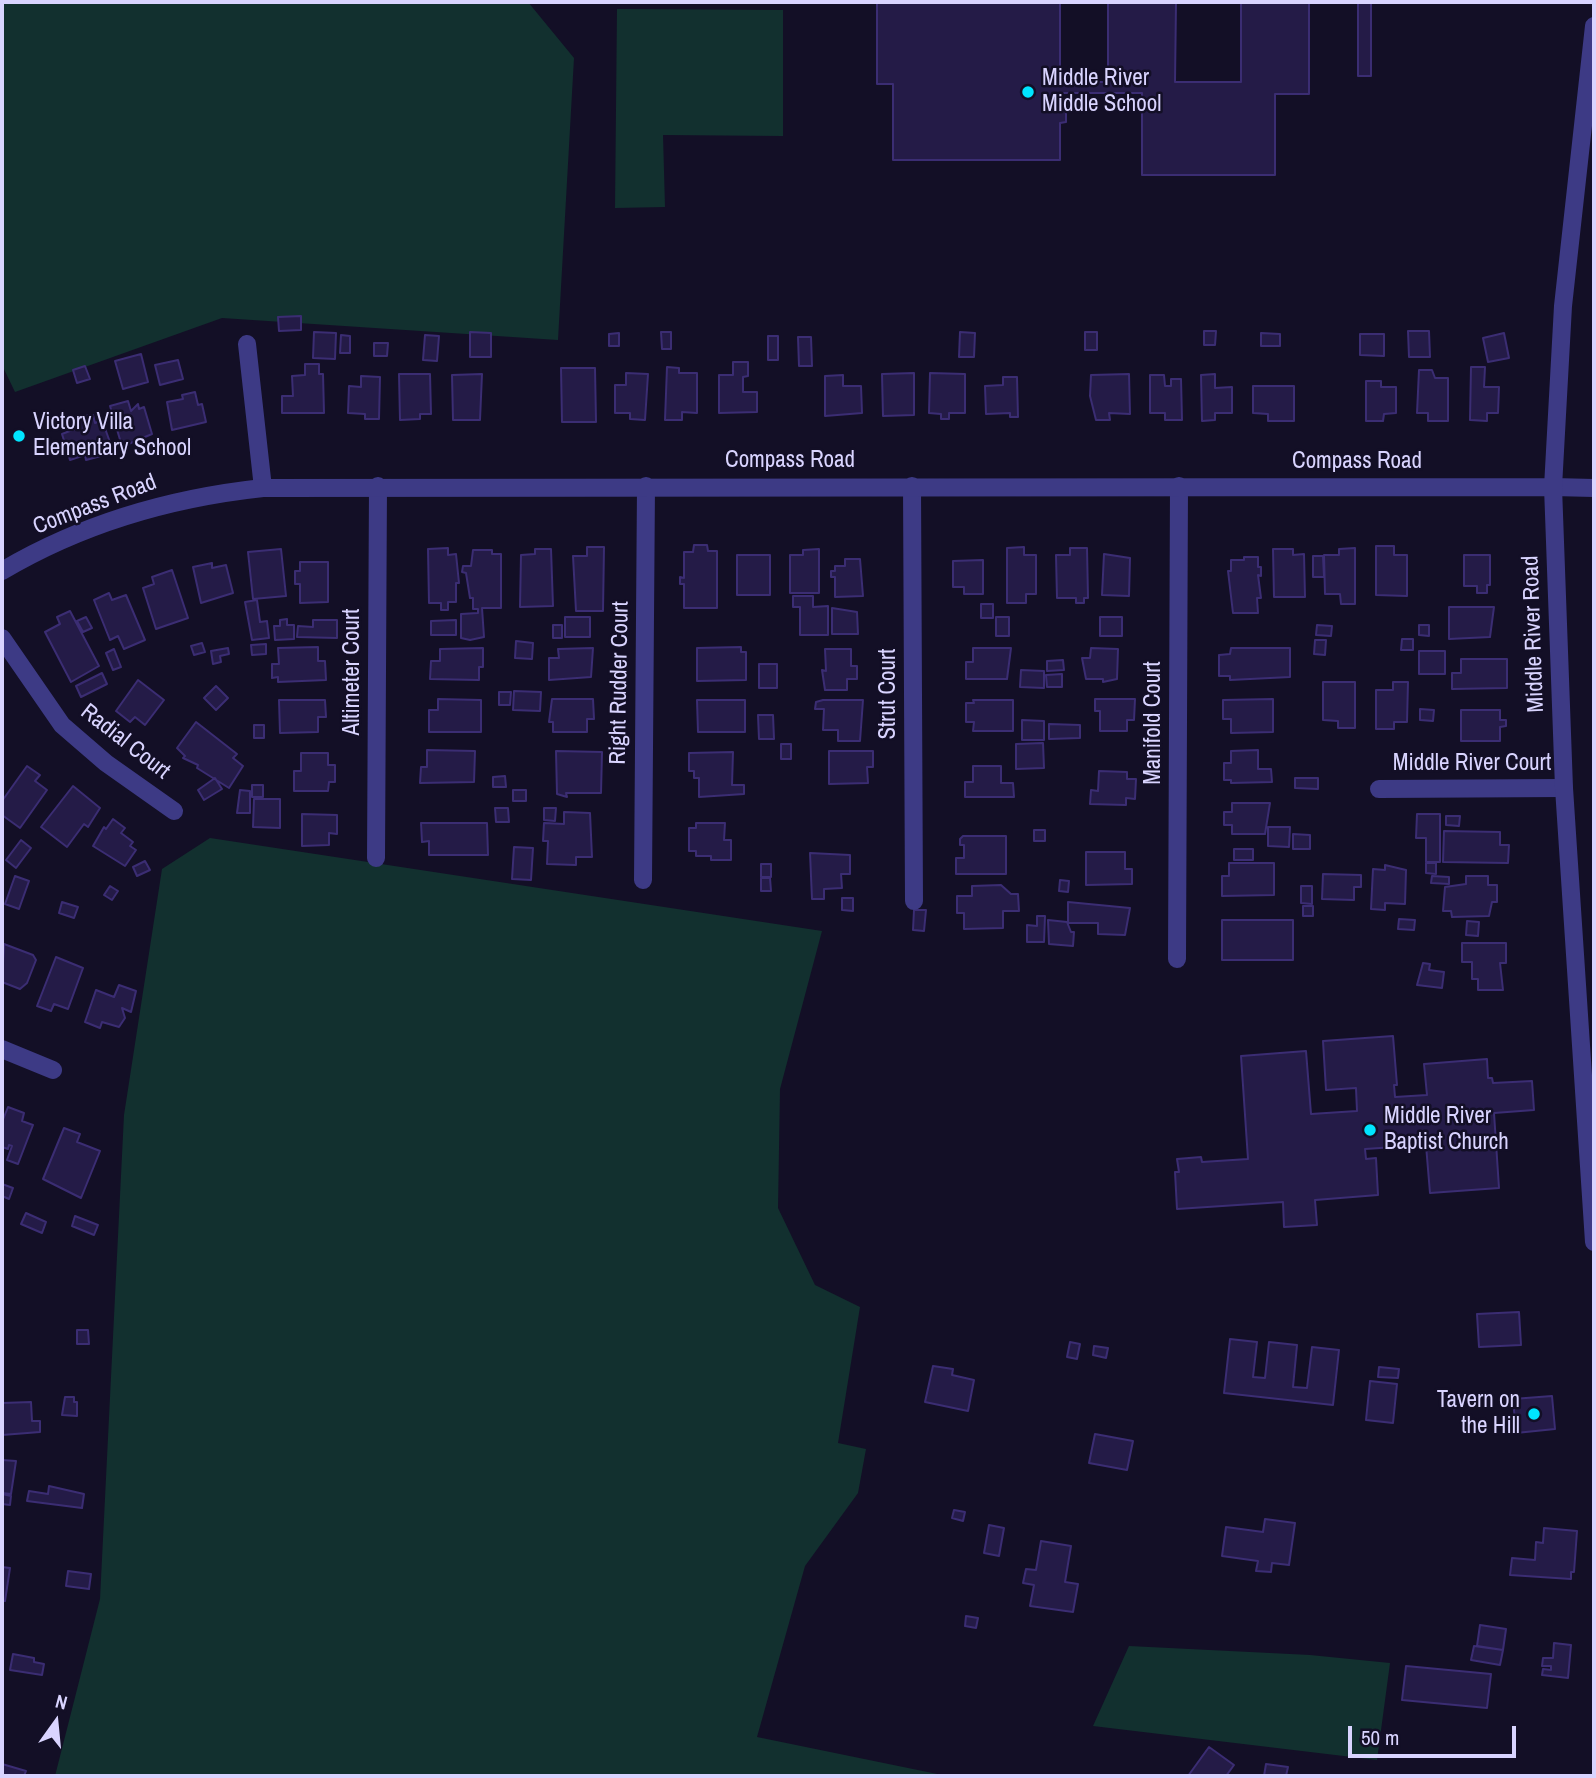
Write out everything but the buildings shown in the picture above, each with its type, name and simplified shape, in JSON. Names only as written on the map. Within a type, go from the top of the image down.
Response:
[{"type":"street","name":"Middle River Road","points":[[1594,26],[1563,306],[1553,487],[1564,788],[1594,1242]]},
{"type":"street","points":[[247,344],[263,488]]},
{"type":"street","name":"Altimeter Court","points":[[376,858],[378,486]]},
{"type":"street","name":"Right Rudder Court","points":[[643,880],[646,486]]},
{"type":"street","name":"Strut Court","points":[[912,486],[914,901]]},
{"type":"street","name":"Manifold Court","points":[[1177,960],[1180,486]]},
{"type":"street","name":"Compass Road","points":[[2,571],[55,542],[130,512],[212,493],[263,488],[1594,488]]},
{"type":"street","name":"Radial Court","points":[[2,638],[62,725],[106,763],[174,811]]},
{"type":"street","name":"Middle River Court","points":[[1379,789],[1564,788]]},
{"type":"street","points":[[2,1049],[53,1070]]},
{"type":"green space","points":[[2,2],[528,2],[574,58],[558,340],[222,318],[15,392],[2,365]]},
{"type":"green space","points":[[617,9],[783,10],[783,136],[663,135],[665,207],[615,208]]},
{"type":"green space","points":[[210,838],[822,931],[780,1089],[778,1208],[815,1285],[860,1307],[838,1443],[866,1449],[858,1493],[805,1566],[757,1737],[947,1776],[55,1776],[100,1599],[124,1115],[162,869]]},
{"type":"green space","points":[[1129,1646],[1310,1655],[1390,1663],[1377,1760],[1093,1726]]},
{"type":"place","name":"Middle River Middle School","points":[[1028,92]]},
{"type":"place","name":"Victory Villa Elementary School","points":[[19,436]]},
{"type":"place","name":"Middle River Baptist Church","points":[[1370,1130]]},
{"type":"place","name":"Tavern on the Hill","points":[[1534,1414]]}]
